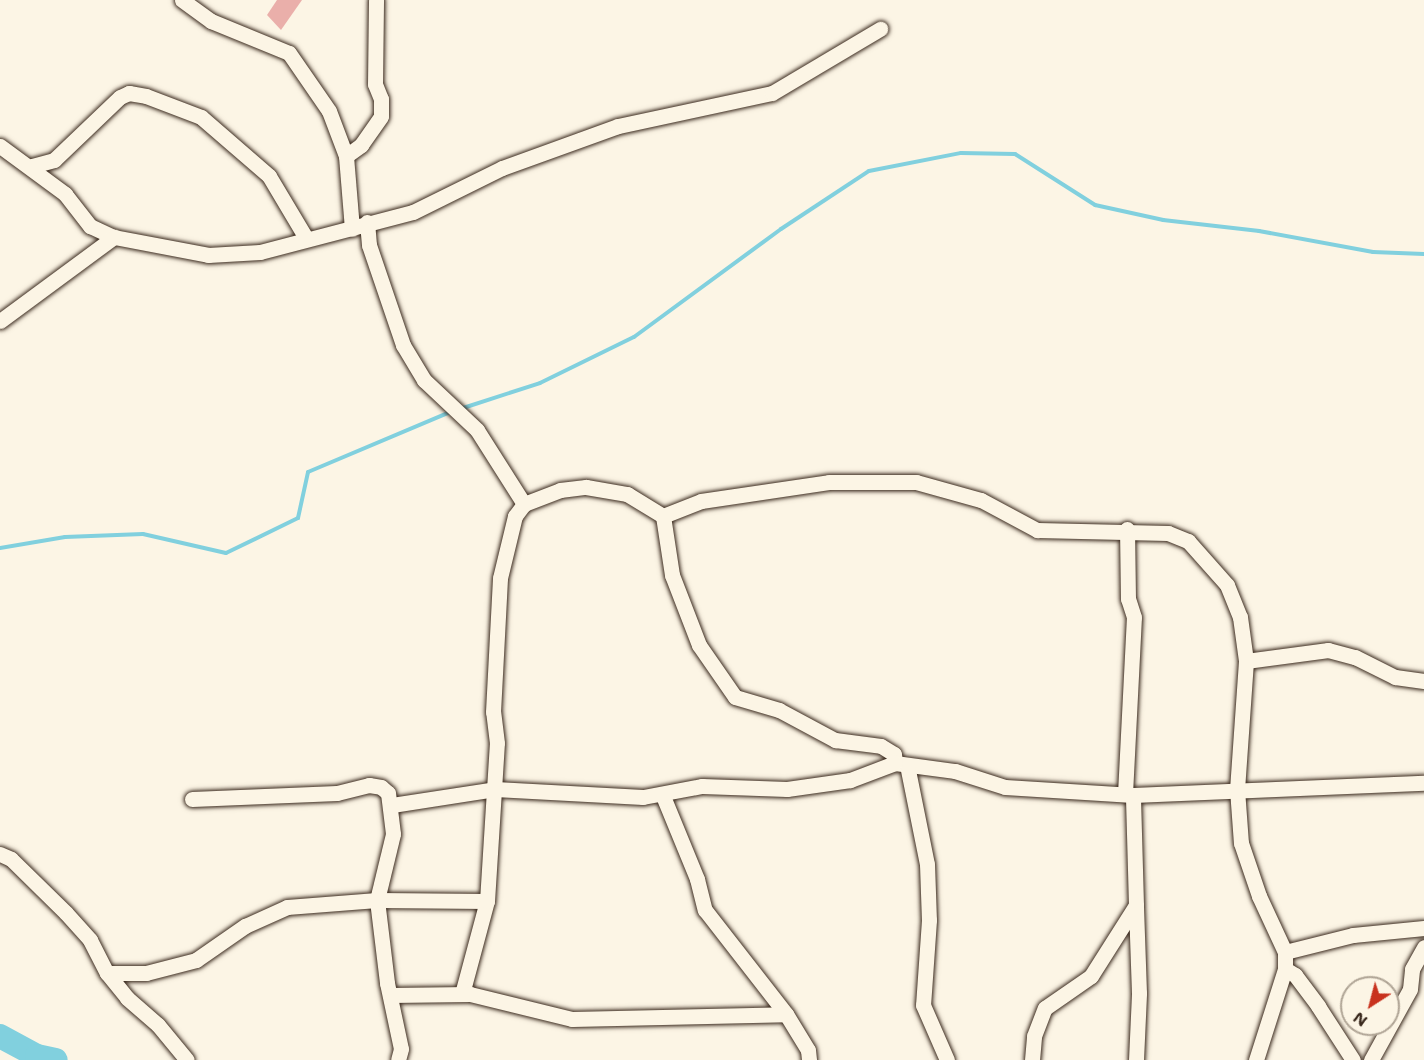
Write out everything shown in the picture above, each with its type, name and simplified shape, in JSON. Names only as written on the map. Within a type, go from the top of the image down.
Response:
[{"type":"street","points":[[182,0],[212,21],[289,53],[329,111],[346,156],[352,228]]},
{"type":"street","points":[[346,156],[361,145],[381,116],[381,99],[375,84],[376,0]]},
{"type":"street","points":[[0,146],[32,166],[65,194],[90,226],[114,237],[208,255],[260,252],[367,222],[413,212],[502,168],[618,126],[772,93],[880,29]]},
{"type":"street","points":[[32,166],[54,160],[120,97],[129,93],[146,96],[201,117],[269,176],[306,238]]},
{"type":"street","points":[[367,222],[369,245],[403,345],[424,380],[477,430],[524,504]]},
{"type":"street","points":[[0,321],[114,237]]},
{"type":"street","points":[[663,516],[701,501],[829,482],[906,481],[981,500],[1037,530],[1127,529],[1168,533],[1188,541],[1227,585],[1240,617],[1246,661],[1237,789],[1241,843],[1259,896],[1285,952],[1285,969],[1256,1060]]},
{"type":"street","points":[[462,994],[487,902],[495,789],[494,672],[500,578],[515,516],[524,504],[560,490],[586,487],[627,494],[663,516],[672,575],[699,645],[730,692],[744,702],[779,710],[835,740],[881,746],[894,754],[901,764],[927,864],[929,920],[923,1005],[947,1060]]},
{"type":"street","points":[[1127,529],[1128,599],[1134,617],[1129,795],[1138,864],[1136,905],[1139,993],[1136,1060]]},
{"type":"street","points":[[1246,661],[1328,650],[1355,657],[1395,677],[1424,681]]},
{"type":"street","points":[[392,805],[495,789],[663,796],[702,786],[787,789],[850,780],[901,764],[955,771],[1005,787],[1129,795],[1424,783]]},
{"type":"street","points":[[192,799],[337,793],[369,785],[381,786],[392,805],[393,834],[377,900],[390,995],[401,1049],[398,1060]]},
{"type":"street","points":[[663,796],[697,879],[705,910],[786,1014],[808,1050],[809,1060]]},
{"type":"street","points":[[0,854],[11,859],[66,913],[90,940],[107,973],[187,1060]]},
{"type":"street","points":[[107,973],[146,973],[196,960],[245,926],[287,907],[377,900],[487,902]]},
{"type":"street","points":[[1032,1060],[1034,1036],[1045,1008],[1091,976],[1136,905]]},
{"type":"street","points":[[1285,952],[1353,935],[1424,928]]},
{"type":"street","points":[[1371,1060],[1406,996],[1412,969],[1424,947]]},
{"type":"street","points":[[1285,969],[1295,975],[1353,1060]]},
{"type":"street","points":[[390,995],[462,994],[510,1001],[572,1019],[786,1014]]},
{"type":"building","points":[[277,0],[302,0],[281,30],[267,15]]},
{"type":"waterway","points":[[460,409],[540,383],[634,337],[781,229],[869,171],[961,153],[1015,154],[1095,205],[1163,220],[1259,231],[1373,252],[1424,254]]},
{"type":"waterway","points":[[0,548],[65,537],[143,534],[226,553],[298,518],[308,472],[450,412]]},
{"type":"waterway","points":[[0,1036],[37,1056],[56,1060]]}]
